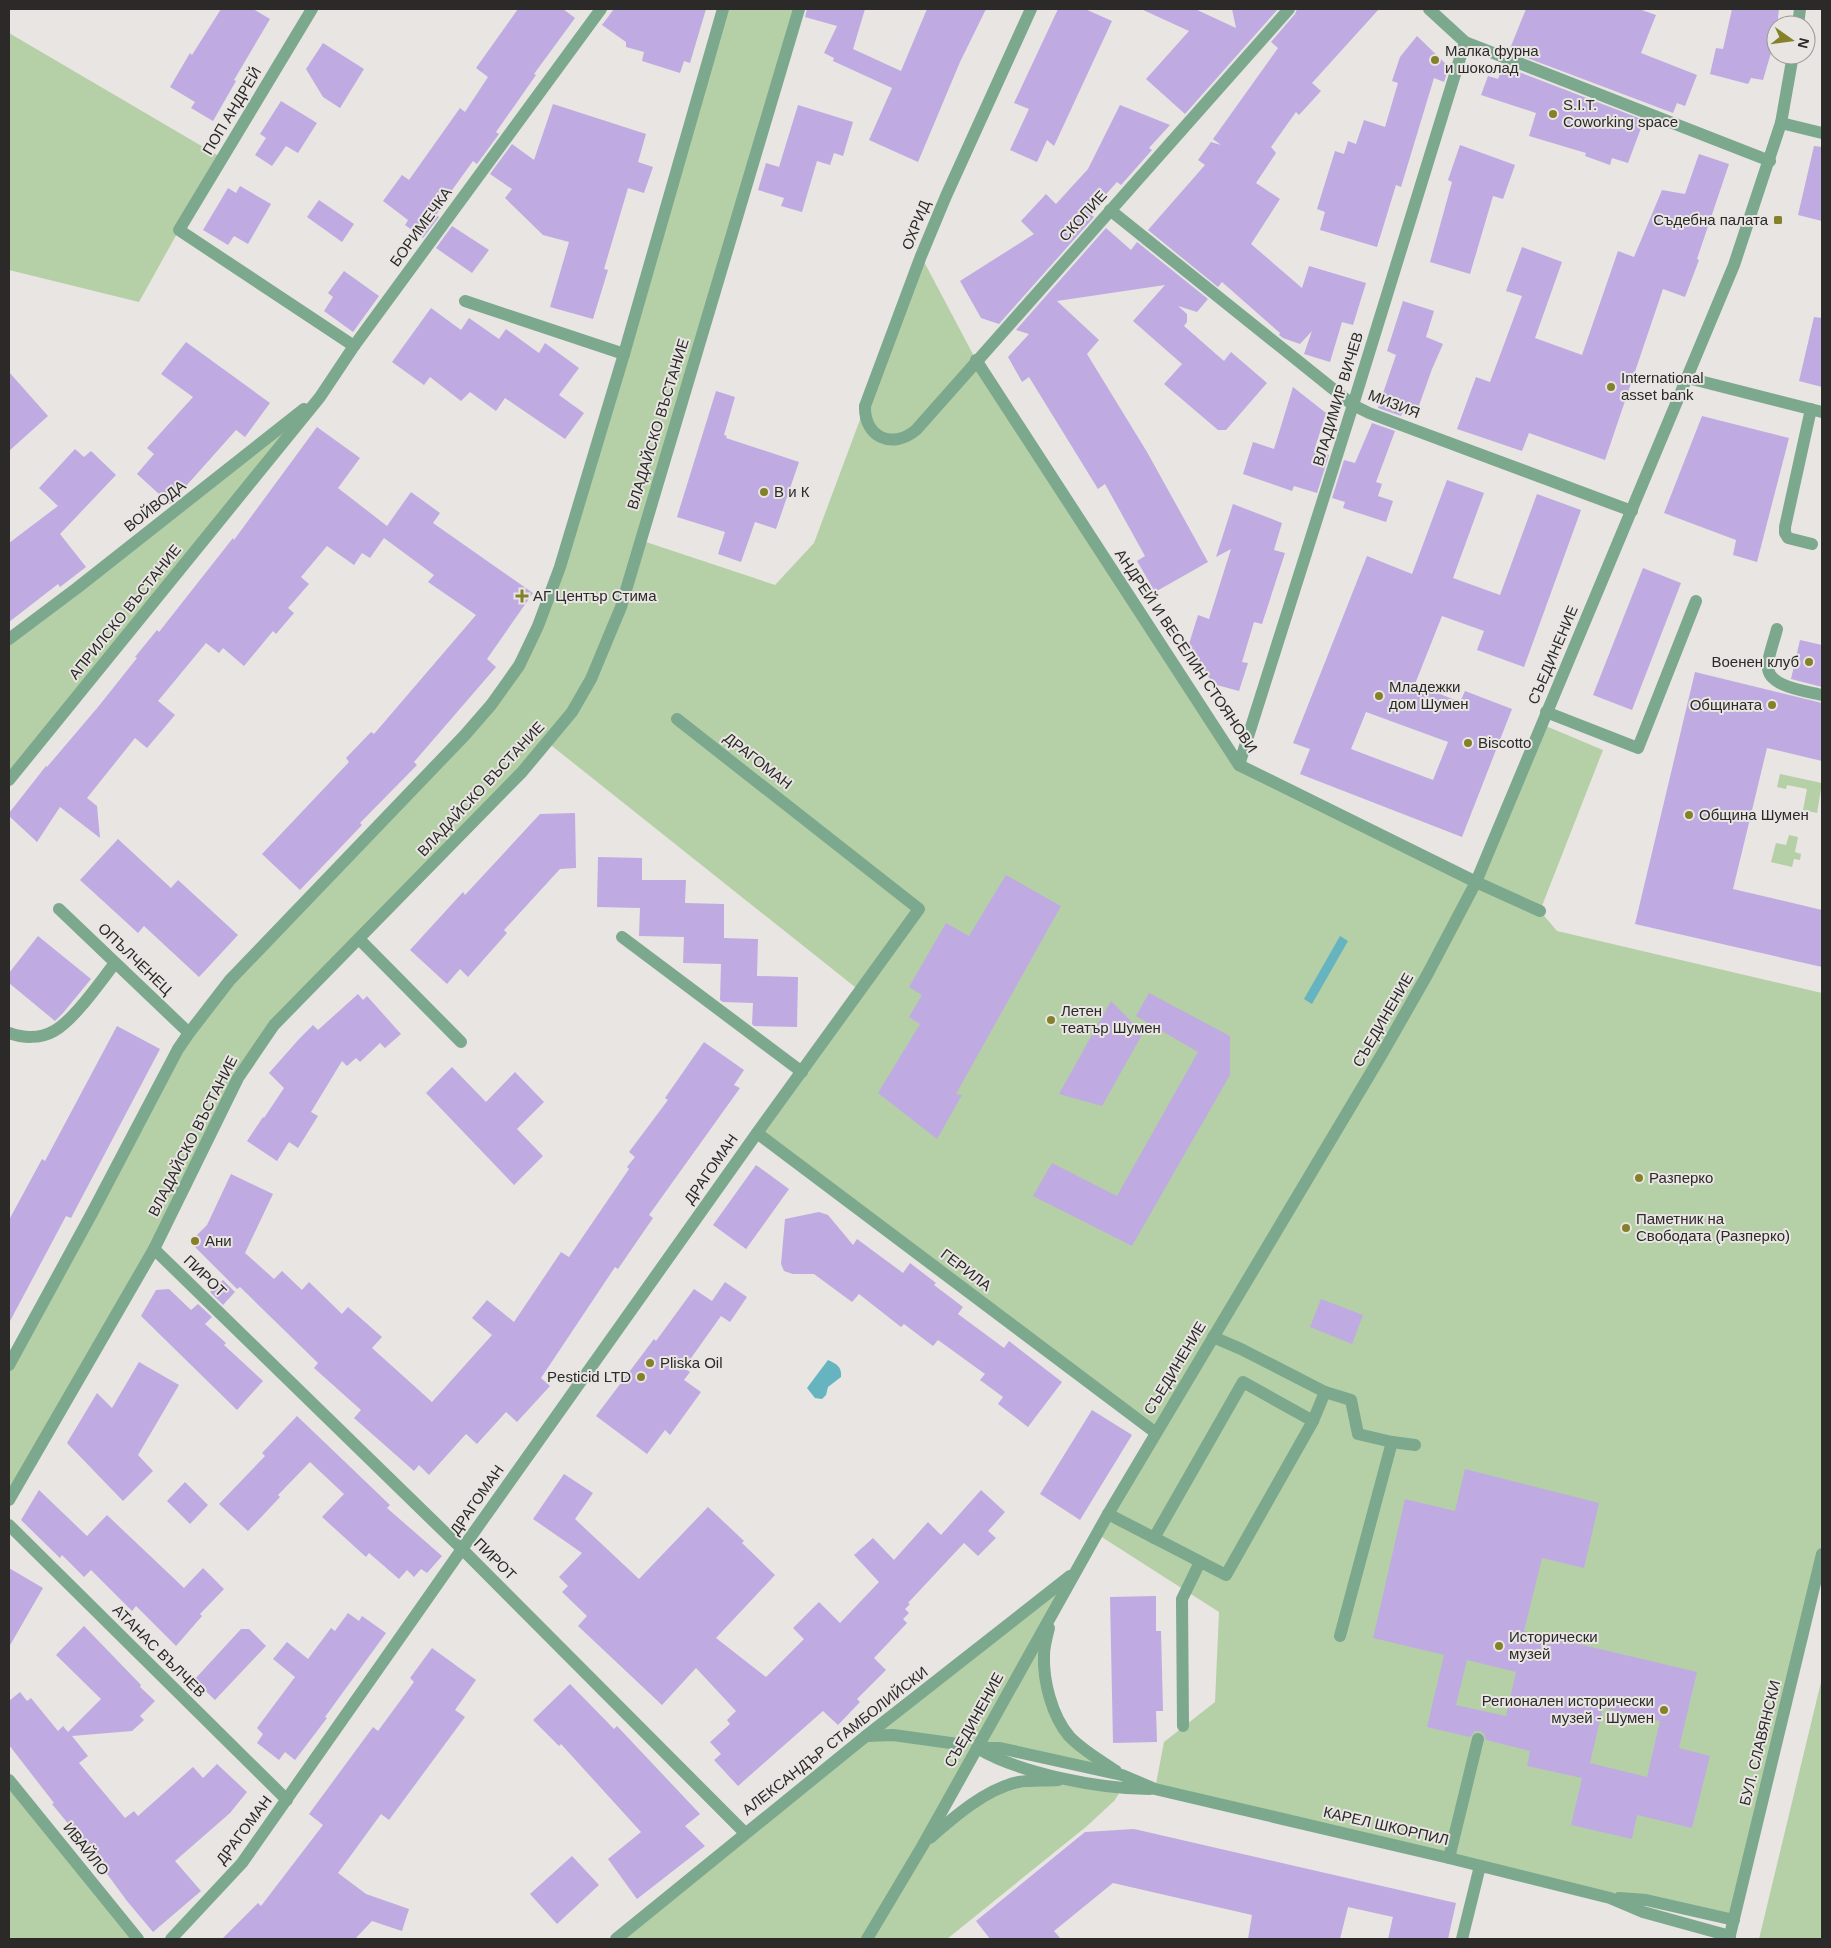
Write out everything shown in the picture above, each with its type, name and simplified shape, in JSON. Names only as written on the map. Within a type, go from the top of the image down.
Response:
[{"type":"street","name":"ПОП АНДРЕЙ","points":[[312,9],[179,230],[354,346]]},
{"type":"street","name":"БОРИМЕЧКА","points":[[267,464],[320,397],[354,346],[601,9]]},
{"type":"street","points":[[9,1365],[188,1033],[230,980],[464,736],[491,705],[519,666],[538,626],[560,567],[624,354],[723,9]]},
{"type":"street","name":"ВЛАДАЙСКО ВЪСТАНИЕ","points":[[9,1500],[154,1249],[238,1078],[274,1025],[360,940],[522,772],[572,712],[591,679],[621,607],[799,9]]},
{"type":"street","name":"ОХРИД","points":[[899,440],[889,440],[880,437],[872,431],[867,424],[864,406],[942,204],[1031,9]]},
{"type":"street","name":"СКОПИЕ","points":[[899,440],[916,430],[976,360],[1289,9]]},
{"type":"street","points":[[1430,9],[1465,42],[1770,161]]},
{"type":"street","name":"ВЛАДИМИР ВИЧЕВ","points":[[1239,765],[1465,42]]},
{"type":"street","name":"СЪЕДИНЕНИЕ","points":[[867,1939],[1108,1514],[1382,1054],[1427,975],[1476,882],[1734,265],[1781,123],[1791,65]]},
{"type":"street","points":[[1781,123],[1822,133]]},
{"type":"street","name":"МИЗИЯ","points":[[1110,210],[1353,405],[1369,413],[1632,510]]},
{"type":"street","points":[[465,301],[624,354]]},
{"type":"street","name":"АНДРЕЙ И ВЕСЕЛИН СТОЯНОВИ","points":[[976,360],[1239,765],[1476,882],[1540,911]]},
{"type":"street","points":[[1688,378],[1817,410],[1784,526],[1788,538],[1812,544]]},
{"type":"street","name":"ВОЙВОДА","points":[[9,639],[77,588],[320,397]]},
{"type":"street","name":"АПРИЛСКО ВЪСТАНИЕ","points":[[9,780],[267,464]]},
{"type":"street","points":[[1546,712],[1638,748],[1696,601]]},
{"type":"street","points":[[1777,629],[1767,667],[1772,678],[1780,684],[1822,695]]},
{"type":"street","name":"ДРАГОМАН","points":[[171,1939],[242,1863],[757,1133],[919,909],[677,719]]},
{"type":"street","name":"ОПЪЛЧЕНЕЦ","points":[[59,909],[188,1033]]},
{"type":"street","points":[[622,936],[802,1072]]},
{"type":"street","points":[[360,940],[461,1042]]},
{"type":"street","points":[[9,1033],[34,1037],[53,1032],[67,1021],[115,963]]},
{"type":"street","name":"ГЕРИЛА","points":[[757,1133],[1156,1433]]},
{"type":"street","name":"ПИРОТ","points":[[154,1249],[462,1549],[745,1833]]},
{"type":"street","points":[[1213,1337],[1241,1349],[1325,1392],[1351,1400],[1358,1434],[1415,1445]]},
{"type":"street","points":[[1154,1538],[1243,1382],[1313,1422]]},
{"type":"street","points":[[1108,1514],[1226,1576],[1313,1422],[1325,1392]]},
{"type":"street","points":[[1340,1636],[1392,1442]]},
{"type":"street","name":"АТАНАС ВЪЛЧЕВ","points":[[9,1525],[287,1800]]},
{"type":"street","name":"БУЛ. СЛАВЯНСКИ","points":[[1730,1938],[1822,1554]]},
{"type":"street","points":[[1183,1726],[1182,1599],[1200,1562]]},
{"type":"street","name":"АЛЕКСАНДЪР СТАМБОЛИЙСКИ","points":[[616,1939],[866,1736],[1076,1571]]},
{"type":"street","points":[[1051,1616],[1044,1654],[1050,1698],[1056,1715],[1068,1735],[1086,1751],[1122,1775]]},
{"type":"street","points":[[866,1736],[893,1735],[958,1744]]},
{"type":"street","points":[[1449,1858],[1478,1739]]},
{"type":"street","name":"КАРЕЛ ШКОРПИЛ","points":[[977,1748],[1000,1748],[1122,1775],[1154,1789],[1610,1898],[1643,1912],[1730,1938]]},
{"type":"street","name":"КАРЕЛ ШКОРПИЛ","points":[[977,1748],[998,1760],[1069,1779],[1122,1789],[1154,1789]]},
{"type":"street","points":[[922,1845],[966,1808],[990,1794],[1018,1782],[1069,1779]]},
{"type":"street","name":"ИВАЙЛО","points":[[9,1780],[138,1939]]},
{"type":"street","points":[[1462,1939],[1480,1866]]},
{"type":"street","name":"КАРЕЛ ШКОРПИЛ","points":[[1610,1898],[1646,1900],[1734,1920]]},
{"type":"green space","points":[[723,9],[799,9],[640,540],[775,585],[814,543],[921,256],[976,360],[1239,765],[1476,882],[1541,724],[1603,750],[1540,911],[1557,931],[1822,993],[1822,1554],[1734,1920],[1610,1898],[1155,1789],[1164,1742],[1215,1702],[1219,1612],[1097,1534],[1155,1433],[757,1133],[860,991],[547,742],[274,1025],[238,1078],[154,1249],[9,1500],[9,1365],[189,1033],[464,736],[538,626]]},
{"type":"green space","points":[[9,33],[222,158],[139,302],[9,270]]},
{"type":"green space","points":[[320,397],[9,780],[9,639]]},
{"type":"green space","points":[[1780,774],[1822,783],[1817,813],[1803,810],[1807,789],[1787,785],[1786,789],[1777,787]]},
{"type":"green space","points":[[1789,835],[1798,837],[1795,852],[1801,854],[1800,860],[1794,859],[1792,867],[1771,862],[1776,843],[1786,845]]},
{"type":"green space","points":[[1076,1571],[1051,1616],[1046,1672],[1068,1735],[1122,1775],[977,1748],[924,1843],[990,1794],[1069,1779],[1122,1789],[1114,1801],[1087,1826],[947,1939],[616,1939]]},
{"type":"green space","points":[[1822,1678],[1822,1939],[1759,1939]]},
{"type":"green space","points":[[9,1780],[138,1939],[9,1939]]},
{"type":"water","points":[[1340,936],[1348,941],[1312,1004],[1304,999]]},
{"type":"water","points":[[828,1360],[838,1366],[841,1371],[841,1377],[828,1387],[826,1395],[822,1399],[815,1398],[807,1388]]},
{"type":"building","points":[[221,9],[253,9],[270,19],[234,80],[236,81],[213,121],[191,108],[195,102],[170,87],[190,53],[192,55]]},
{"type":"building","points":[[518,9],[563,9],[575,18],[534,74],[536,75],[496,132],[499,134],[477,164],[473,161],[442,204],[436,215],[439,217],[423,238],[405,225],[408,220],[383,201],[402,175],[409,180],[460,108],[465,112],[488,77],[476,68]]},
{"type":"building","points":[[614,9],[706,9],[690,63],[684,61],[680,73],[642,61],[644,52],[626,47],[626,42],[602,25]]},
{"type":"building","points":[[807,9],[865,9],[853,49],[901,71],[927,9],[986,9],[960,62],[918,162],[869,140],[892,88],[833,61],[834,58],[824,53],[837,26],[805,17]]},
{"type":"building","points":[[1058,9],[1085,9],[1112,21],[1054,146],[1047,140],[1037,162],[1010,150],[1029,109],[1014,103]]},
{"type":"building","points":[[1141,9],[1195,9],[1236,28],[1232,9],[1278,9],[1185,114],[1146,79],[1189,31]]},
{"type":"building","points":[[1297,9],[1379,9],[1312,83],[1321,91],[1299,115],[1296,112],[1271,147],[1276,153],[1256,183],[1280,199],[1251,244],[1302,288],[1309,266],[1366,283],[1353,325],[1342,322],[1330,362],[1304,354],[1312,331],[1300,344],[1283,338],[1279,335],[1280,333],[1222,282],[1218,287],[1148,230],[1205,165],[1198,160],[1211,142],[1221,145],[1213,139],[1278,48],[1271,42],[1295,14]]},
{"type":"building","points":[[1526,9],[1639,9],[1656,15],[1641,53],[1697,75],[1685,106],[1677,103],[1673,113],[1509,51]]},
{"type":"building","points":[[1732,9],[1779,9],[1778,15],[1766,15],[1767,65],[1763,80],[1751,78],[1748,84],[1710,74],[1716,48],[1723,49]]},
{"type":"building","points":[[1417,36],[1449,67],[1444,82],[1434,78],[1401,187],[1396,185],[1377,247],[1320,230],[1325,212],[1317,209],[1335,151],[1344,154],[1348,141],[1356,144],[1364,120],[1385,127],[1398,83],[1392,81],[1400,57]]},
{"type":"building","points":[[323,43],[364,69],[340,108],[323,97],[306,69]]},
{"type":"building","points":[[1503,66],[1644,120],[1628,163],[1612,158],[1610,165],[1585,156],[1586,153],[1529,136],[1536,113],[1481,95],[1488,76],[1498,79]]},
{"type":"building","points":[[281,101],[317,123],[298,153],[286,146],[272,166],[255,155],[266,138],[260,134]]},
{"type":"building","points":[[553,104],[646,134],[638,162],[653,167],[644,193],[628,188],[604,269],[608,270],[593,319],[550,307],[569,242],[543,235],[505,198],[512,189],[490,174],[512,144],[534,160]]},
{"type":"building","points":[[798,105],[853,122],[843,156],[834,153],[830,165],[817,161],[802,212],[781,206],[784,198],[758,190],[766,163],[779,167]]},
{"type":"building","points":[[1120,105],[1170,125],[1149,148],[1152,150],[1121,185],[1117,182],[1089,213],[1094,217],[999,324],[981,318],[960,281],[1034,234],[1021,221],[1046,194],[1056,204],[1088,169]]},
{"type":"building","points":[[1460,145],[1515,165],[1503,199],[1493,196],[1470,274],[1430,262],[1452,182],[1448,180]]},
{"type":"building","points":[[1814,146],[1822,147],[1822,221],[1798,215]]},
{"type":"building","points":[[1699,154],[1729,164],[1697,259],[1699,260],[1685,297],[1663,289],[1605,460],[1529,433],[1522,451],[1457,429],[1476,377],[1490,382],[1522,296],[1506,291],[1522,247],[1562,262],[1535,338],[1582,355],[1618,251],[1634,257],[1662,190],[1685,194]]},
{"type":"building","points":[[240,186],[271,204],[248,244],[234,236],[228,245],[203,230],[228,188],[236,193]]},
{"type":"building","points":[[319,200],[354,224],[342,242],[307,217]]},
{"type":"building","points":[[452,226],[489,250],[472,273],[436,248]]},
{"type":"building","points":[[1106,228],[1131,250],[1137,242],[1208,299],[1197,312],[1178,306],[1187,314],[1187,322],[1184,326],[1224,361],[1231,352],[1267,383],[1226,430],[1218,430],[1164,384],[1182,364],[1133,321],[1165,285],[1057,301],[1099,340],[1087,354],[1147,452],[1208,562],[1155,592],[1137,561],[1145,556],[1105,484],[1098,489],[1029,377],[1022,382],[1008,357],[1029,334],[1016,330]]},
{"type":"building","points":[[344,271],[379,296],[353,332],[324,311],[333,297],[328,293]]},
{"type":"building","points":[[1403,301],[1434,311],[1426,337],[1443,344],[1417,411],[1405,407],[1401,416],[1378,408],[1396,355],[1387,351]]},
{"type":"building","points":[[431,308],[461,330],[469,318],[499,339],[506,329],[539,353],[545,343],[579,368],[559,395],[584,413],[565,439],[505,398],[496,411],[470,392],[461,401],[430,377],[424,385],[392,362]]},
{"type":"building","points":[[1814,317],[1822,318],[1822,387],[1799,381]]},
{"type":"building","points":[[186,342],[270,403],[245,437],[236,430],[170,504],[137,474],[154,454],[147,448],[193,397],[161,374]]},
{"type":"building","points":[[9,372],[48,416],[9,451]]},
{"type":"building","points":[[1293,387],[1326,413],[1314,451],[1329,455],[1317,493],[1294,486],[1292,491],[1243,474],[1253,442],[1274,449]]},
{"type":"building","points":[[716,391],[735,397],[724,435],[727,436],[726,438],[799,462],[776,529],[755,522],[741,562],[718,554],[725,532],[677,517]]},
{"type":"building","points":[[1702,416],[1789,438],[1757,562],[1733,555],[1736,540],[1664,513]]},
{"type":"building","points":[[1372,423],[1395,431],[1376,482],[1382,484],[1378,496],[1393,501],[1386,522],[1343,508],[1345,502],[1332,498],[1344,460],[1355,463]]},
{"type":"building","points":[[317,427],[360,458],[338,488],[387,526],[411,492],[440,513],[433,523],[533,593],[487,659],[496,667],[414,762],[417,765],[360,823],[362,825],[300,890],[262,854],[349,762],[346,758],[371,732],[374,734],[476,615],[428,582],[434,575],[384,538],[370,558],[362,553],[354,565],[327,546],[301,577],[309,584],[288,608],[294,613],[276,634],[273,631],[244,666],[223,648],[219,653],[206,643],[158,701],[175,715],[147,748],[135,738],[87,798],[97,806],[100,838],[60,807],[37,842],[9,816],[9,813],[46,766],[98,707],[137,658],[135,657],[157,630],[159,632],[233,538],[234,540]]},
{"type":"building","points":[[75,449],[84,457],[91,451],[116,475],[60,534],[86,567],[60,587],[58,584],[9,622],[9,543],[58,506],[39,488]]},
{"type":"building","name":"Младежки дом Шумен","points":[[1447,480],[1484,493],[1453,578],[1500,595],[1537,494],[1581,510],[1524,667],[1477,650],[1484,631],[1442,616],[1415,684],[1460,702],[1465,691],[1512,709],[1462,837],[1300,774],[1310,749],[1293,743],[1367,556],[1412,574]],"holes":[[[1366,712],[1448,742],[1433,780],[1351,749]]]},
{"type":"building","points":[[1233,504],[1282,523],[1274,550],[1285,553],[1262,624],[1254,622],[1242,662],[1248,663],[1239,691],[1213,684],[1189,644],[1198,615],[1209,619],[1231,549],[1216,557]]},
{"type":"building","points":[[1643,568],[1681,583],[1632,710],[1593,695]]},
{"type":"building","name":"Военен клуб","points":[[1800,640],[1822,645],[1822,687],[1791,679]]},
{"type":"building","name":"Община Шумен","points":[[1695,672],[1822,703],[1822,761],[1767,748],[1733,889],[1822,910],[1822,967],[1635,924]]},
{"type":"building","points":[[575,813],[576,868],[560,869],[504,930],[507,933],[468,977],[460,969],[447,984],[410,950],[463,892],[465,895],[540,814]]},
{"type":"building","points":[[118,839],[171,888],[178,880],[238,935],[199,977],[144,926],[138,933],[80,880]]},
{"type":"building","points":[[598,857],[642,858],[642,880],[686,880],[685,903],[724,904],[724,938],[758,939],[757,976],[798,977],[797,1027],[754,1026],[752,1024],[753,1003],[723,1002],[720,1000],[721,964],[683,963],[684,937],[639,936],[640,908],[597,907]]},
{"type":"building","points":[[1006,875],[1061,906],[956,1094],[962,1095],[937,1139],[878,1093],[920,1024],[909,1017],[922,995],[909,987],[946,923],[969,936]]},
{"type":"building","points":[[38,936],[91,979],[55,1021],[9,983],[9,973]]},
{"type":"building","points":[[1149,993],[1230,1036],[1230,1075],[1132,1246],[1033,1196],[1052,1163],[1117,1196],[1198,1052],[1136,1016]]},
{"type":"building","points":[[358,994],[363,1000],[367,996],[401,1034],[385,1048],[380,1043],[360,1062],[356,1058],[347,1066],[342,1061],[311,1112],[318,1116],[298,1148],[289,1142],[277,1161],[247,1141],[284,1088],[269,1073],[313,1025],[318,1030]]},
{"type":"building","points":[[1111,1001],[1143,1033],[1102,1106],[1059,1094]]},
{"type":"building","points":[[117,1026],[160,1049],[71,1218],[66,1216],[9,1323],[9,1220],[42,1159],[45,1161]]},
{"type":"building","points":[[704,1042],[744,1070],[734,1085],[740,1088],[649,1215],[653,1218],[618,1269],[615,1267],[541,1378],[550,1386],[517,1422],[506,1412],[477,1444],[466,1434],[429,1475],[419,1465],[414,1471],[354,1418],[361,1410],[314,1368],[318,1363],[240,1287],[237,1289],[190,1242],[207,1225],[231,1174],[273,1194],[245,1253],[274,1279],[282,1271],[302,1290],[309,1282],[342,1314],[348,1307],[382,1337],[372,1348],[432,1402],[492,1335],[472,1318],[487,1300],[514,1322],[561,1252],[569,1257],[629,1169],[627,1167],[635,1157],[629,1152],[668,1100],[665,1098]]},
{"type":"building","points":[[452,1067],[486,1102],[515,1072],[544,1102],[517,1129],[543,1156],[514,1185],[426,1093]]},
{"type":"building","points":[[756,1165],[789,1189],[746,1249],[713,1225]]},
{"type":"building","points":[[819,1212],[828,1215],[853,1245],[857,1239],[903,1273],[910,1263],[936,1283],[934,1285],[963,1307],[958,1314],[1004,1348],[1009,1341],[1062,1382],[1028,1427],[998,1404],[1003,1397],[980,1380],[985,1374],[938,1340],[933,1346],[904,1324],[901,1327],[859,1294],[852,1302],[814,1274],[793,1274],[784,1271],[781,1264],[785,1219]]},
{"type":"building","points":[[223,1280],[235,1292],[223,1305],[210,1292]]},
{"type":"building","points":[[725,1282],[747,1297],[730,1322],[721,1316],[684,1368],[690,1372],[684,1380],[701,1392],[670,1435],[665,1430],[647,1454],[596,1416],[654,1339],[656,1341],[694,1289],[712,1301]]},
{"type":"building","points":[[169,1289],[191,1310],[198,1304],[212,1317],[205,1324],[226,1343],[224,1345],[263,1381],[237,1410],[141,1316],[156,1290]]},
{"type":"building","points":[[1321,1299],[1363,1315],[1352,1344],[1310,1327]]},
{"type":"building","points":[[139,1362],[179,1385],[138,1455],[153,1471],[123,1501],[67,1443],[97,1393],[112,1408]]},
{"type":"building","points":[[1092,1410],[1132,1435],[1080,1520],[1040,1494]]},
{"type":"building","points":[[297,1416],[390,1505],[387,1508],[442,1556],[427,1573],[421,1569],[414,1577],[407,1570],[399,1579],[369,1553],[366,1557],[322,1517],[344,1494],[310,1462],[278,1495],[280,1497],[248,1531],[219,1504],[265,1456],[262,1453]]},
{"type":"building","name":"Исторически музей","points":[[1465,1469],[1599,1503],[1584,1568],[1542,1558],[1524,1631],[1697,1672],[1679,1748],[1710,1756],[1692,1828],[1637,1815],[1632,1839],[1571,1825],[1582,1778],[1527,1766],[1530,1751],[1486,1740],[1484,1734],[1480,1731],[1475,1731],[1470,1737],[1427,1727],[1444,1655],[1373,1638],[1405,1499],[1455,1511]],"holes":[[[1467,1660],[1516,1672],[1506,1716],[1456,1705]],[[1603,1708],[1660,1721],[1647,1777],[1590,1763]]]},
{"type":"building","points":[[564,1474],[593,1493],[575,1519],[639,1579],[708,1507],[744,1541],[742,1543],[775,1575],[716,1638],[766,1677],[804,1639],[793,1628],[819,1602],[840,1623],[879,1582],[854,1555],[873,1538],[894,1560],[928,1522],[941,1535],[981,1490],[1005,1512],[988,1531],[996,1538],[978,1556],[964,1543],[908,1603],[910,1604],[905,1609],[909,1613],[903,1619],[907,1623],[874,1658],[886,1670],[857,1699],[860,1702],[838,1725],[823,1711],[738,1786],[714,1760],[721,1754],[710,1742],[730,1724],[727,1720],[736,1711],[696,1668],[662,1705],[578,1626],[587,1616],[562,1592],[568,1586],[559,1577],[582,1553],[533,1519]]},
{"type":"building","points":[[185,1482],[208,1505],[190,1524],[167,1501]]},
{"type":"building","points":[[39,1490],[87,1536],[107,1515],[184,1588],[203,1568],[224,1589],[200,1614],[202,1616],[176,1646],[136,1606],[132,1611],[91,1570],[84,1577],[62,1555],[60,1558],[21,1520]]},
{"type":"building","points":[[9,1568],[43,1588],[9,1647]]},
{"type":"building","points":[[1156,1596],[1156,1631],[1161,1631],[1163,1711],[1156,1711],[1157,1742],[1113,1743],[1110,1597]]},
{"type":"building","points":[[348,1613],[359,1621],[362,1616],[386,1633],[325,1717],[327,1718],[295,1760],[285,1752],[279,1760],[257,1743],[263,1734],[257,1728],[295,1677],[273,1659],[287,1642],[308,1659],[331,1628],[335,1631]]},
{"type":"building","points":[[84,1626],[155,1701],[140,1716],[144,1720],[132,1731],[72,1736],[88,1756],[79,1763],[125,1818],[134,1811],[138,1816],[193,1767],[203,1778],[217,1764],[247,1792],[230,1813],[175,1861],[201,1891],[153,1932],[52,1804],[54,1803],[9,1745],[9,1701],[20,1692],[27,1701],[31,1698],[58,1731],[63,1726],[68,1732],[101,1699],[56,1655]]},
{"type":"building","points":[[241,1629],[249,1629],[266,1646],[215,1700],[194,1680]]},
{"type":"building","points":[[432,1648],[476,1680],[455,1710],[465,1717],[389,1820],[381,1814],[338,1873],[366,1894],[409,1909],[402,1931],[372,1921],[355,1939],[222,1939],[258,1903],[261,1906],[323,1825],[309,1814],[373,1727],[378,1731],[414,1682],[410,1678]]},
{"type":"building","points":[[570,1684],[614,1729],[617,1726],[700,1814],[685,1826],[705,1846],[637,1899],[608,1859],[641,1832],[561,1744],[559,1746],[533,1720]]},
{"type":"building","points":[[1134,1829],[1456,1903],[1448,1939],[1388,1939],[1393,1917],[1348,1907],[1340,1939],[1248,1939],[1252,1915],[1113,1883],[1054,1931],[1061,1939],[990,1939],[976,1921],[1085,1832]]},
{"type":"building","points":[[572,1856],[599,1885],[557,1924],[530,1894]]},
{"type":"place","name":"Малка фурна и шоколад","points":[[1435,60]]},
{"type":"place","name":"S.I.T. Coworking space","points":[[1553,114]]},
{"type":"place","name":"Съдебна палата","points":[[1778,220]]},
{"type":"place","name":"International asset bank","points":[[1611,387]]},
{"type":"place","name":"В и К","points":[[764,492]]},
{"type":"place","name":"АГ Център Стима","points":[[522,596]]},
{"type":"place","name":"Военен клуб","points":[[1809,662]]},
{"type":"place","name":"Младежки дом Шумен","points":[[1379,696]]},
{"type":"place","name":"Общината","points":[[1772,705]]},
{"type":"place","name":"Biscotto","points":[[1468,743]]},
{"type":"place","name":"Община Шумен","points":[[1689,815]]},
{"type":"place","name":"Летен театър Шумен","points":[[1051,1020]]},
{"type":"place","name":"Разперко","points":[[1639,1178]]},
{"type":"place","name":"Паметник на Свободата (Разперко)","points":[[1626,1228]]},
{"type":"place","name":"Ани","points":[[195,1241]]},
{"type":"place","name":"Pliska Oil","points":[[650,1363]]},
{"type":"place","name":"Pesticid LTD","points":[[641,1377]]},
{"type":"place","name":"Исторически музей","points":[[1499,1646]]},
{"type":"place","name":"Регионален исторически музей - Шумен","points":[[1664,1710]]}]
